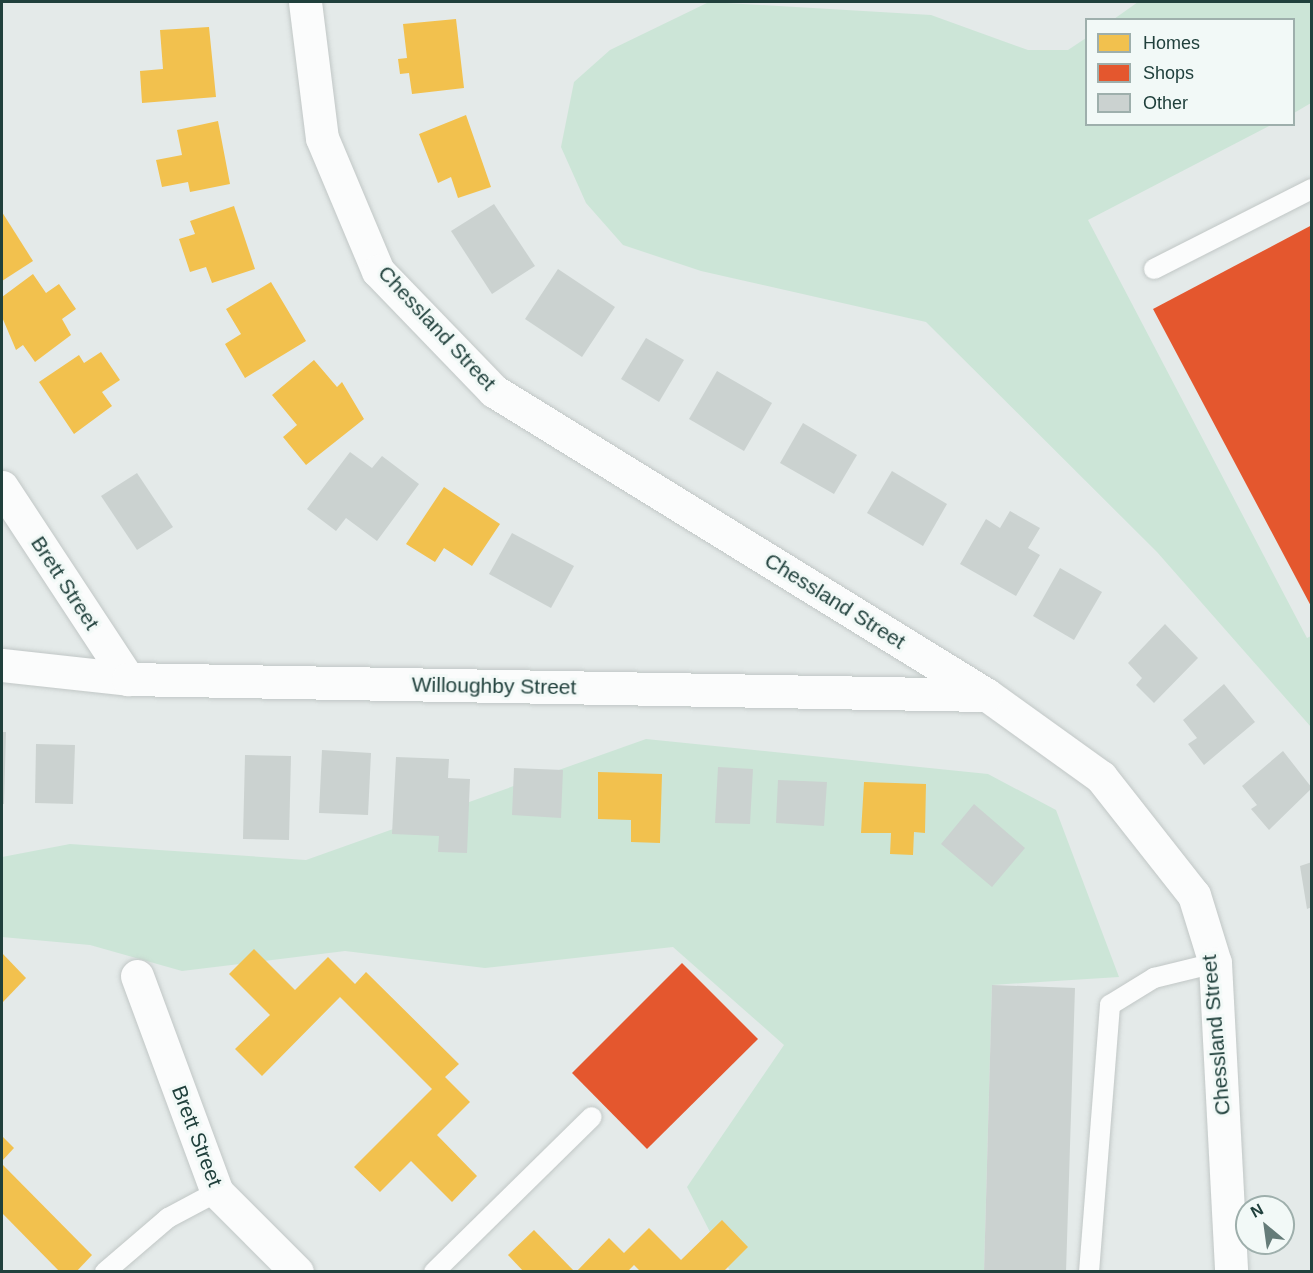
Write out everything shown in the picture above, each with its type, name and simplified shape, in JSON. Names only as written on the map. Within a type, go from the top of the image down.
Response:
[{"type":"street","name":"Chessland Street","points":[[305,2],[322,138],[378,271],[494,391],[987,694],[1101,777],[1194,895],[1215,963],[1231,1272]]},
{"type":"street","name":"Brett Street","points":[[2,487],[128,679]]},
{"type":"street","name":"Willoughby Street","points":[[2,665],[128,679],[987,694]]},
{"type":"street","name":"Brett Street","points":[[136,976],[218,1192],[297,1272]]},
{"type":"lane","points":[[1154,269],[1311,189]]},
{"type":"lane","points":[[1089,1272],[1110,1005],[1154,978],[1215,963]]},
{"type":"lane","points":[[434,1272],[592,1117]]},
{"type":"lane","points":[[105,1272],[168,1218],[218,1192]]},
{"type":"green space","points":[[709,2],[931,15],[1028,50],[1068,50],[1085,39],[1085,126],[1269,126],[1088,220],[1307,638],[1311,636],[1311,727],[1157,552],[926,322],[701,271],[623,245],[586,203],[561,147],[574,82],[610,50]]},
{"type":"green space","points":[[1138,2],[1311,2],[1311,103],[1295,112],[1295,18],[1115,18]]},
{"type":"green space","points":[[646,739],[988,774],[1056,810],[1119,977],[992,985],[984,1271],[730,1271],[687,1187],[784,1045],[673,947],[485,968],[345,951],[182,971],[90,945],[2,937],[2,857],[70,844],[306,860]]},
{"type":"building: Homes","points":[[456,19],[464,88],[412,94],[409,73],[400,74],[398,59],[407,58],[403,24]]},
{"type":"building: Homes","points":[[209,27],[216,97],[142,103],[140,71],[163,69],[160,30]]},
{"type":"building: Homes","points":[[466,115],[491,187],[458,198],[451,177],[438,183],[419,134]]},
{"type":"building: Homes","points":[[218,121],[230,184],[190,192],[188,182],[162,187],[156,160],[182,155],[177,130]]},
{"type":"building: Homes","points":[[234,206],[255,269],[212,283],[206,267],[190,272],[179,239],[195,234],[190,221]]},
{"type":"building: Homes","points":[[2,212],[33,261],[2,281]]},
{"type":"building: Homes","points":[[33,274],[46,293],[59,284],[76,309],[62,319],[71,335],[35,362],[23,345],[16,350],[2,317],[2,297]]},
{"type":"building: Homes","points":[[271,282],[306,341],[245,378],[225,344],[241,334],[226,309]]},
{"type":"building: Homes","points":[[101,352],[120,380],[102,392],[112,406],[74,434],[39,382],[79,355],[84,363]]},
{"type":"building: Homes","points":[[314,360],[337,387],[342,382],[364,419],[306,465],[283,437],[297,425],[272,395]]},
{"type":"building: Homes","points":[[444,487],[500,524],[472,566],[444,548],[435,562],[406,544]]},
{"type":"building: Homes","points":[[598,772],[662,774],[660,843],[631,842],[631,820],[598,819]]},
{"type":"building: Homes","points":[[864,782],[926,784],[925,833],[914,832],[913,855],[890,854],[891,833],[861,833]]},
{"type":"building: Homes","points":[[254,949],[295,990],[328,957],[355,984],[366,972],[459,1064],[445,1077],[470,1102],[437,1135],[477,1176],[452,1202],[411,1161],[380,1192],[354,1167],[432,1089],[340,997],[262,1076],[235,1049],[270,1015],[229,974]]},
{"type":"building: Homes","points":[[2,953],[26,978],[2,1003]]},
{"type":"building: Homes","points":[[2,1136],[14,1148],[2,1161]]},
{"type":"building: Homes","points":[[2,1164],[92,1255],[76,1272],[60,1272],[2,1213]]},
{"type":"building: Homes","points":[[722,1220],[748,1247],[723,1272],[641,1272],[634,1265],[627,1272],[576,1272],[609,1238],[624,1253],[649,1228],[681,1260]]},
{"type":"building: Homes","points":[[534,1230],[575,1272],[524,1272],[508,1255]]},
{"type":"building: Shops","points":[[1312,225],[1312,608],[1153,309]]},
{"type":"building: Shops","points":[[682,963],[758,1039],[647,1149],[572,1073]]},
{"type":"building: Other","points":[[494,204],[535,266],[492,294],[451,231]]},
{"type":"building: Other","points":[[558,269],[615,307],[582,357],[525,319]]},
{"type":"building: Other","points":[[646,338],[684,360],[659,402],[621,379]]},
{"type":"building: Other","points":[[717,371],[772,403],[744,451],[689,419]]},
{"type":"building: Other","points":[[803,423],[857,455],[834,494],[780,463]]},
{"type":"building: Other","points":[[350,452],[372,468],[382,456],[419,484],[377,541],[346,518],[336,531],[307,509]]},
{"type":"building: Other","points":[[892,471],[947,504],[923,546],[867,513]]},
{"type":"building: Other","points":[[137,473],[173,527],[137,550],[101,496]]},
{"type":"building: Other","points":[[1010,511],[1040,528],[1028,548],[1040,555],[1016,596],[960,564],[986,519],[1000,528]]},
{"type":"building: Other","points":[[512,533],[574,566],[551,608],[489,574]]},
{"type":"building: Other","points":[[1060,568],[1102,592],[1074,640],[1033,616]]},
{"type":"building: Other","points":[[1165,624],[1198,658],[1154,703],[1136,685],[1142,678],[1128,663]]},
{"type":"building: Other","points":[[1224,684],[1255,722],[1204,765],[1188,744],[1197,738],[1183,720]]},
{"type":"building: Other","points":[[2,732],[6,732],[4,804],[2,804]]},
{"type":"building: Other","points":[[36,744],[75,745],[73,804],[35,803]]},
{"type":"building: Other","points":[[322,750],[371,753],[368,815],[319,813]]},
{"type":"building: Other","points":[[1283,751],[1312,788],[1269,830],[1251,809],[1257,805],[1242,786]]},
{"type":"building: Other","points":[[245,755],[291,756],[289,840],[243,839]]},
{"type":"building: Other","points":[[396,757],[449,759],[448,778],[470,779],[467,853],[438,852],[439,836],[392,834]]},
{"type":"building: Other","points":[[718,767],[753,769],[750,824],[715,823]]},
{"type":"building: Other","points":[[514,768],[563,770],[561,818],[512,815]]},
{"type":"building: Other","points":[[778,780],[827,782],[824,826],[776,823]]},
{"type":"building: Other","points":[[974,804],[1025,848],[992,887],[941,844]]},
{"type":"building: Other","points":[[1312,862],[1312,907],[1307,909],[1300,866]]},
{"type":"building: Other","points":[[992,985],[1075,988],[1066,1272],[984,1272]]}]
